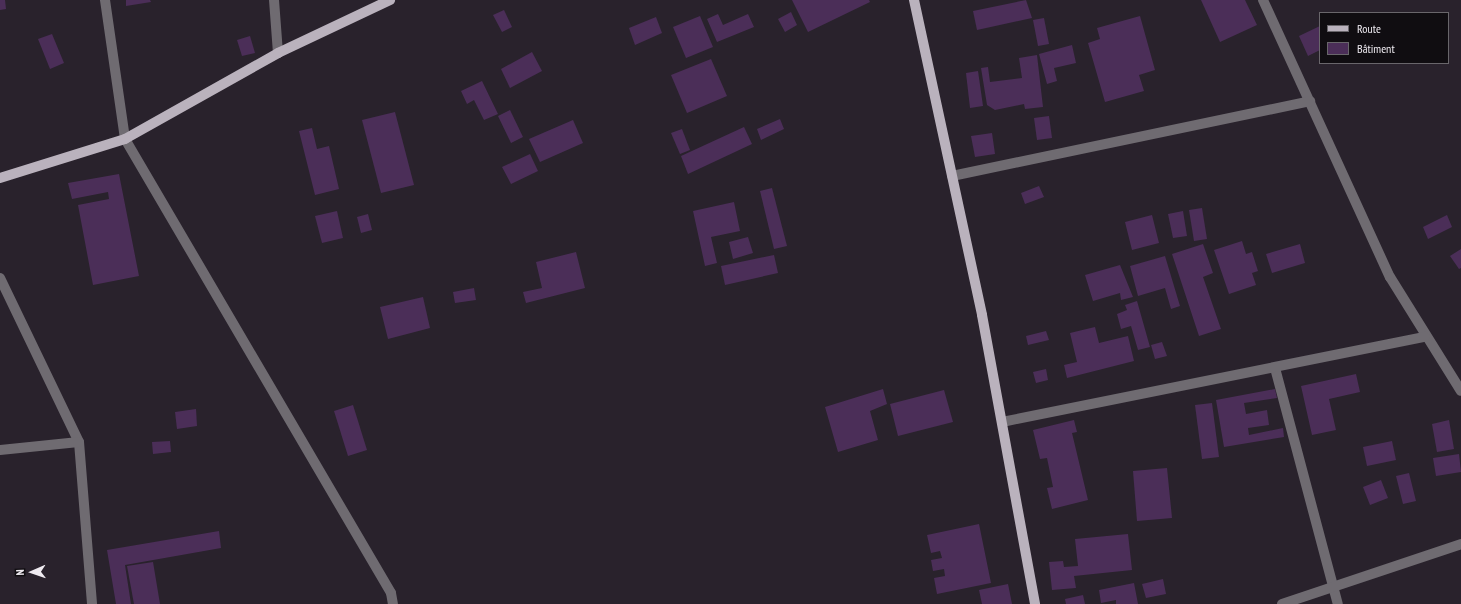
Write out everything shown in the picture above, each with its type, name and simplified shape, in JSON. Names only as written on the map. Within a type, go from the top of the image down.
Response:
[{"type":"main road","points":[[0,178],[126,139],[278,53],[390,0]]},
{"type":"main road","points":[[914,0],[952,176],[1002,422],[1035,604]]},
{"type":"street","points":[[105,0],[126,139],[391,594],[393,604]]},
{"type":"street","points":[[274,0],[278,53]]},
{"type":"street","points":[[1263,0],[1390,277],[1425,337],[1461,391]]},
{"type":"street","points":[[952,176],[1310,101]]},
{"type":"street","points":[[0,278],[79,442],[92,604]]},
{"type":"street","points":[[1002,422],[1425,337]]},
{"type":"street","points":[[1274,368],[1338,604]]},
{"type":"street","points":[[0,450],[79,442]]},
{"type":"street","points":[[1282,604],[1461,544]]},
{"type":"building","points":[[0,0],[5,0],[6,9],[0,10]]},
{"type":"building","points":[[126,0],[150,0],[151,2],[126,6]]},
{"type":"building","points":[[792,0],[869,0],[870,2],[808,32]]},
{"type":"building","points":[[1026,0],[1032,18],[977,30],[973,11]]},
{"type":"building","points":[[1201,0],[1245,0],[1257,25],[1220,42]]},
{"type":"building","points":[[504,10],[512,27],[502,32],[493,15]]},
{"type":"building","points":[[791,12],[797,25],[785,32],[778,19]]},
{"type":"building","points":[[718,14],[723,25],[748,14],[754,27],[717,42],[707,19]]},
{"type":"building","points":[[700,16],[713,47],[686,58],[673,27]]},
{"type":"building","points":[[1140,16],[1155,70],[1139,75],[1144,91],[1105,102],[1088,43],[1100,39],[1097,28]]},
{"type":"building","points":[[656,17],[662,33],[635,45],[629,28]]},
{"type":"building","points":[[1044,18],[1049,44],[1038,46],[1033,20]]},
{"type":"building","points":[[1319,26],[1319,50],[1308,56],[1299,36]]},
{"type":"building","points":[[52,34],[64,63],[50,69],[38,39]]},
{"type":"building","points":[[250,36],[255,53],[242,56],[237,40]]},
{"type":"building","points":[[1072,45],[1076,63],[1054,68],[1057,81],[1047,84],[1039,54]]},
{"type":"building","points":[[532,52],[542,71],[510,88],[501,69]]},
{"type":"building","points":[[1037,55],[1043,107],[1025,109],[1024,104],[995,110],[987,105],[981,68],[988,67],[990,82],[1022,78],[1019,58]]},
{"type":"building","points":[[711,59],[727,96],[687,113],[671,75]]},
{"type":"building","points":[[978,71],[983,106],[970,108],[966,73]]},
{"type":"building","points":[[482,81],[498,114],[484,120],[474,100],[467,104],[461,91]]},
{"type":"building","points":[[510,110],[523,137],[511,143],[498,116]]},
{"type":"building","points":[[395,112],[414,185],[381,193],[362,120]]},
{"type":"building","points":[[1049,116],[1052,138],[1037,140],[1034,118]]},
{"type":"building","points":[[780,119],[784,129],[761,140],[757,129]]},
{"type":"building","points":[[573,120],[583,143],[540,162],[529,139]]},
{"type":"building","points":[[744,127],[752,144],[688,174],[681,156]]},
{"type":"building","points":[[312,128],[317,149],[329,146],[339,189],[315,195],[299,131]]},
{"type":"building","points":[[682,129],[690,150],[680,154],[671,133]]},
{"type":"building","points":[[992,133],[995,154],[975,157],[971,136]]},
{"type":"building","points":[[530,154],[538,171],[511,184],[502,167]]},
{"type":"building","points":[[119,174],[139,276],[93,285],[78,205],[109,199],[108,192],[72,199],[68,183]]},
{"type":"building","points":[[1039,186],[1044,197],[1025,204],[1021,193]]},
{"type":"building","points":[[772,188],[787,246],[774,249],[760,191]]},
{"type":"building","points":[[734,202],[740,231],[711,237],[717,263],[705,266],[693,211]]},
{"type":"building","points":[[1202,208],[1207,239],[1194,241],[1189,210]]},
{"type":"building","points":[[337,211],[343,238],[322,243],[315,216]]},
{"type":"building","points":[[1183,211],[1187,236],[1173,238],[1168,214]]},
{"type":"building","points":[[368,214],[372,230],[361,233],[357,217]]},
{"type":"building","points":[[1152,215],[1159,243],[1132,250],[1125,222]]},
{"type":"building","points":[[1447,215],[1452,227],[1428,239],[1423,227]]},
{"type":"building","points":[[748,237],[753,253],[733,259],[729,242]]},
{"type":"building","points":[[1242,241],[1246,254],[1252,252],[1258,271],[1252,273],[1256,285],[1229,294],[1214,250]]},
{"type":"building","points":[[1203,244],[1213,273],[1203,277],[1221,329],[1199,336],[1172,254]]},
{"type":"building","points":[[1300,244],[1305,263],[1272,273],[1266,254]]},
{"type":"building","points":[[1461,249],[1461,268],[1459,269],[1450,256]]},
{"type":"building","points":[[576,252],[585,288],[526,303],[523,292],[542,288],[536,262]]},
{"type":"building","points":[[774,255],[778,273],[725,285],[721,266]]},
{"type":"building","points":[[1165,256],[1180,306],[1171,309],[1165,288],[1138,296],[1130,266]]},
{"type":"building","points":[[1120,265],[1133,297],[1121,300],[1120,293],[1093,301],[1085,275]]},
{"type":"building","points":[[474,288],[476,300],[455,303],[453,292]]},
{"type":"building","points":[[423,297],[430,328],[388,339],[380,307]]},
{"type":"building","points":[[1137,301],[1150,347],[1138,350],[1131,326],[1121,329],[1117,314],[1127,310],[1125,305]]},
{"type":"building","points":[[1095,327],[1099,343],[1128,336],[1134,361],[1067,378],[1064,365],[1077,362],[1070,333]]},
{"type":"building","points":[[1046,331],[1049,340],[1028,345],[1026,336]]},
{"type":"building","points":[[1162,342],[1167,356],[1155,359],[1151,345]]},
{"type":"building","points":[[1046,369],[1048,380],[1036,383],[1033,372]]},
{"type":"building","points":[[1356,374],[1360,392],[1329,399],[1336,430],[1312,435],[1301,386]]},
{"type":"building","points":[[883,389],[887,404],[870,411],[878,440],[838,452],[825,407]]},
{"type":"building","points":[[1275,389],[1277,398],[1244,403],[1246,414],[1267,410],[1269,425],[1248,428],[1249,435],[1283,428],[1284,437],[1224,447],[1216,400]]},
{"type":"building","points":[[944,390],[953,422],[898,436],[890,404]]},
{"type":"building","points":[[1212,403],[1219,457],[1202,459],[1195,405]]},
{"type":"building","points":[[353,405],[367,450],[348,456],[334,411]]},
{"type":"building","points":[[196,409],[197,426],[177,429],[175,412]]},
{"type":"building","points":[[1074,420],[1077,432],[1072,433],[1088,500],[1052,509],[1047,488],[1053,487],[1047,458],[1040,459],[1033,430]]},
{"type":"building","points":[[1449,420],[1454,449],[1437,452],[1432,424]]},
{"type":"building","points":[[170,441],[171,452],[153,454],[152,442]]},
{"type":"building","points":[[1392,441],[1396,460],[1367,466],[1363,447]]},
{"type":"building","points":[[1459,454],[1461,472],[1436,476],[1433,458]]},
{"type":"building","points":[[1167,468],[1172,518],[1137,521],[1133,471]]},
{"type":"building","points":[[1409,473],[1416,501],[1403,504],[1396,476]]},
{"type":"building","points":[[1381,480],[1388,498],[1370,505],[1363,487]]},
{"type":"building","points":[[979,524],[991,583],[937,594],[934,578],[945,576],[944,569],[933,571],[931,560],[942,558],[940,551],[931,553],[927,535]]},
{"type":"building","points":[[219,531],[221,548],[125,565],[131,604],[116,604],[107,550]]},
{"type":"building","points":[[1128,534],[1132,570],[1074,576],[1076,588],[1052,590],[1049,562],[1063,561],[1064,567],[1078,566],[1075,539]]},
{"type":"building","points":[[153,562],[160,604],[134,604],[127,566]]},
{"type":"building","points":[[1163,579],[1166,594],[1146,598],[1142,584]]},
{"type":"building","points":[[1134,583],[1138,604],[1116,604],[1116,600],[1101,603],[1099,590]]},
{"type":"building","points":[[1008,584],[1012,604],[982,604],[979,590]]},
{"type":"building","points":[[1083,595],[1085,604],[1066,604],[1065,599]]}]
